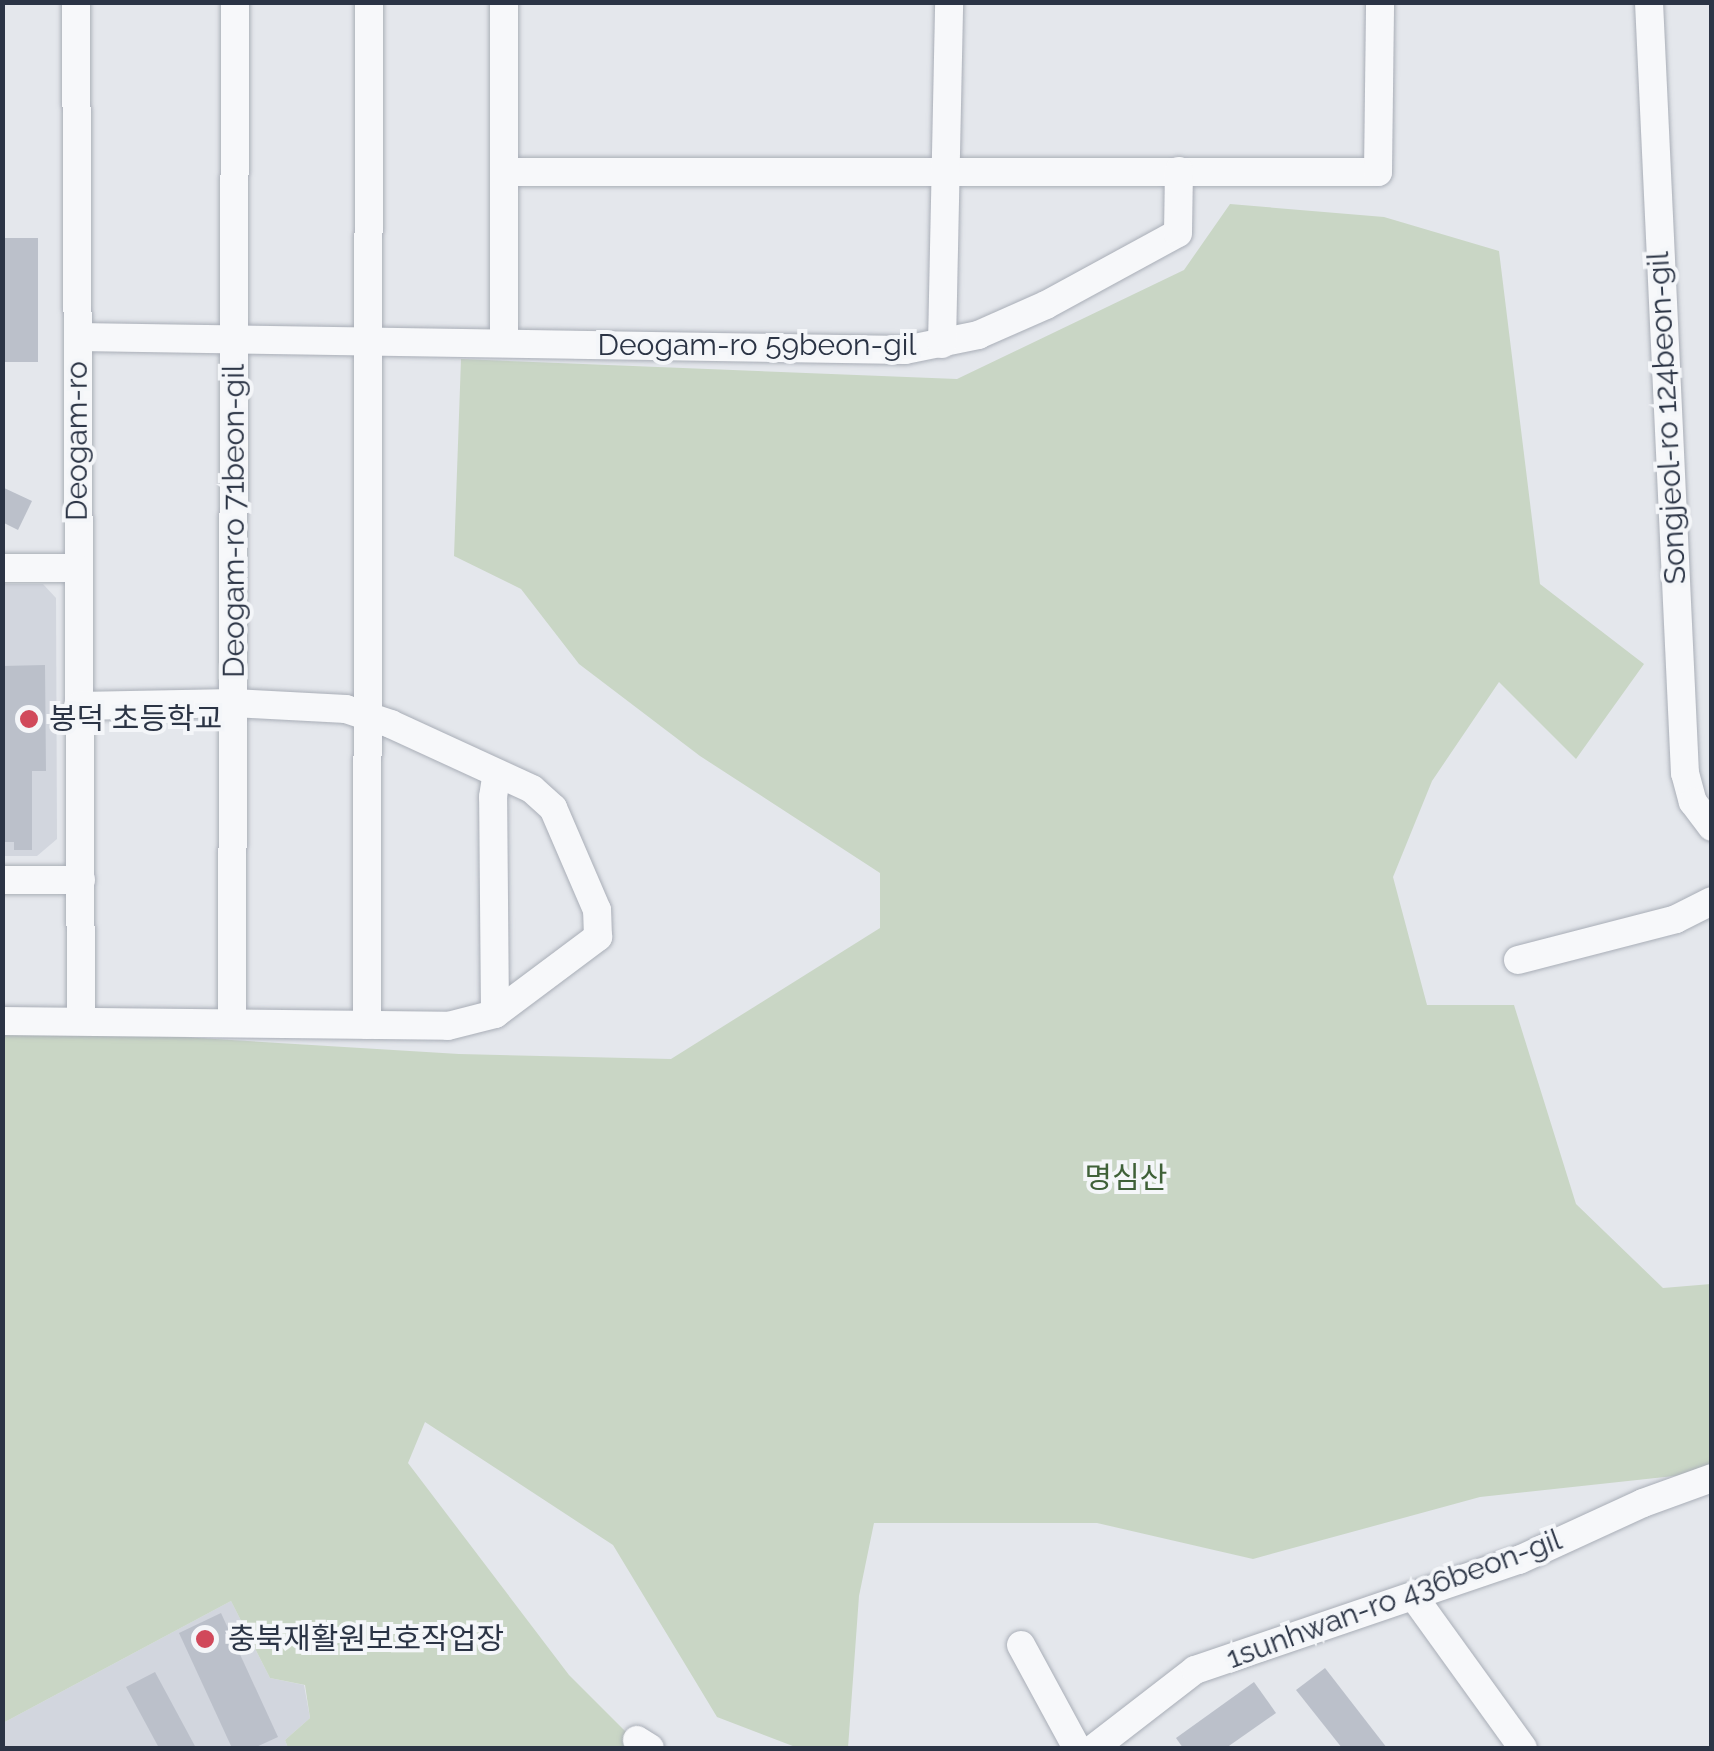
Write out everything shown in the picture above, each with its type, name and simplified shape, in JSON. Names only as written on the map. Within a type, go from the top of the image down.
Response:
[{"type":"street","name":"Deogam-ro","points":[[76,2],[76,568],[82,1021]]},
{"type":"street","name":"Deogam-ro 71beon-gil","points":[[232,1023],[235,2]]},
{"type":"street","points":[[368,1025],[369,2]]},
{"type":"street","points":[[504,2],[504,343]]},
{"type":"street","points":[[942,344],[949,2]]},
{"type":"street","points":[[504,172],[1378,172],[1380,2]]},
{"type":"street","name":"Songjeol-ro 124beon-gil","points":[[1649,2],[1686,772],[1693,802],[1712,827]]},
{"type":"street","name":"Deogam-ro 59beon-gil","points":[[78,337],[905,350],[978,336],[1046,305],[1178,233],[1179,171]]},
{"type":"street","points":[[2,568],[76,568]]},
{"type":"street","name":"Deogam-ro 71beon-gil","points":[[2,1021],[448,1026],[495,1014],[591,946],[600,922],[553,808],[532,789],[368,714],[233,703],[78,706]]},
{"type":"street","points":[[495,1014],[493,798],[497,772]]},
{"type":"street","points":[[2,880],[82,880]]},
{"type":"street","points":[[1518,960],[1676,919],[1712,901]]},
{"type":"street","name":"1sunhwan-ro 436beon-gil","points":[[1094,1748],[1195,1670],[1519,1560],[1643,1503],[1712,1478]]},
{"type":"street","points":[[1414,1597],[1522,1748]]},
{"type":"street","points":[[1021,1645],[1077,1748]]},
{"type":"shaded area","name":"봉덕 초등학교","points":[[2,584],[43,584],[56,598],[57,839],[37,856],[3,856]]},
{"type":"shaded area","name":"충북재활원보호작업장","points":[[231,1601],[270,1678],[304,1685],[310,1718],[285,1740],[288,1748],[3,1748],[3,1723]]},
{"type":"green space","name":"명심산","points":[[1230,204],[1384,217],[1499,251],[1540,584],[1644,664],[1576,759],[1499,682],[1432,781],[1393,877],[1427,1005],[1514,1005],[1576,1204],[1663,1288],[1711,1284],[1711,1472],[1480,1497],[1253,1559],[1097,1523],[874,1523],[859,1596],[848,1748],[798,1748],[717,1717],[613,1545],[425,1422],[408,1463],[569,1675],[642,1748],[288,1748],[285,1740],[310,1718],[305,1685],[270,1678],[231,1601],[3,1723],[2,1026],[459,1054],[671,1059],[880,928],[880,873],[700,756],[579,664],[521,589],[454,556],[461,359],[957,379],[1184,270]]},
{"type":"building","points":[[2,238],[38,238],[38,362],[2,362]]},
{"type":"building","points":[[2,487],[32,501],[18,530],[2,522]]},
{"type":"building","points":[[45,665],[46,771],[32,771],[32,850],[14,850],[14,842],[4,842],[2,666]]},
{"type":"building","points":[[221,1613],[278,1737],[254,1748],[232,1748],[179,1633]]},
{"type":"building","points":[[1325,1668],[1387,1748],[1342,1748],[1296,1690]]},
{"type":"building","points":[[155,1672],[196,1748],[159,1748],[126,1687]]},
{"type":"building","points":[[1254,1682],[1276,1713],[1226,1748],[1183,1748],[1176,1738]]},
{"type":"place","name":"봉덕 초등학교","points":[[29,719]]},
{"type":"place","name":"충북재활원보호작업장","points":[[205,1639]]}]
